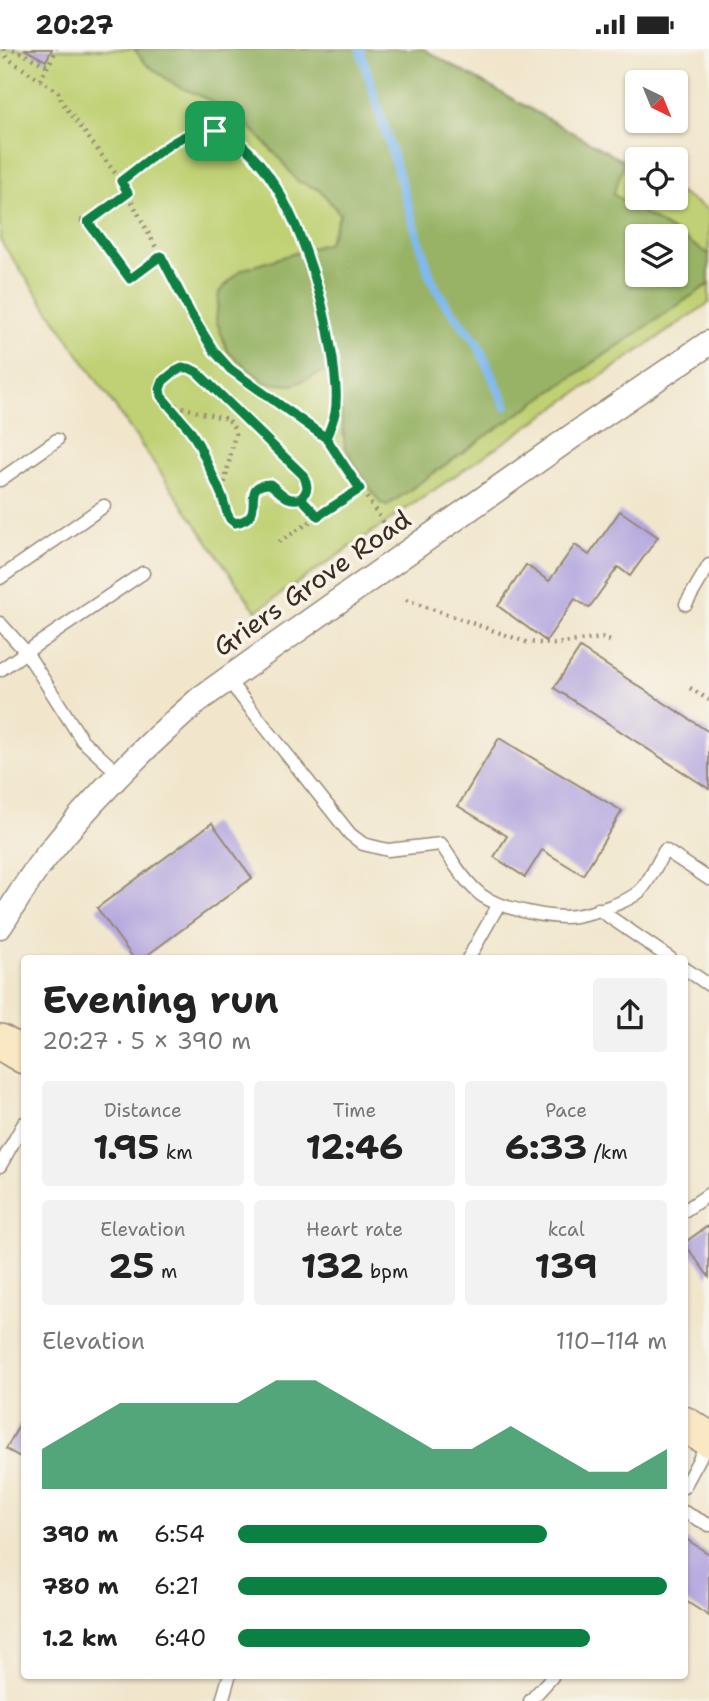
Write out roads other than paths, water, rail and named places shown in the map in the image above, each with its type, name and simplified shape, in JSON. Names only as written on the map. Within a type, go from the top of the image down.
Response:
[{"type":"main road","points":[[0,1042],[21,1053]]},
{"type":"main road","points":[[688,1427],[709,1440]]},
{"type":"street","name":"Griers Grove Road","points":[[0,926],[41,864],[104,790],[167,727],[201,698],[560,444],[709,343]]},
{"type":"lane","points":[[0,480],[57,440]]},
{"type":"lane","points":[[0,578],[104,506]]},
{"type":"lane","points":[[686,604],[709,565]]},
{"type":"lane","points":[[0,670],[143,572]]},
{"type":"lane","points":[[0,623],[26,652],[77,734],[119,775]]},
{"type":"lane","points":[[228,680],[350,834],[363,844],[388,850],[441,844],[466,881],[483,897],[499,905],[539,914],[573,916],[617,904],[641,891],[664,849],[709,879]]},
{"type":"lane","points":[[470,955],[499,905]]},
{"type":"lane","points":[[598,909],[665,955]]},
{"type":"lane","points":[[688,971],[709,985]]},
{"type":"lane","points":[[0,1166],[21,1128]]},
{"type":"lane","points":[[688,1208],[709,1194]]},
{"type":"lane","points":[[688,1479],[709,1440]]},
{"type":"lane","points":[[688,1514],[709,1525]]},
{"type":"lane","points":[[222,1701],[228,1679]]},
{"type":"lane","points":[[530,1701],[550,1679]]},
{"type":"waterway","points":[[360,49],[430,276],[448,307],[476,341],[506,406]]}]
